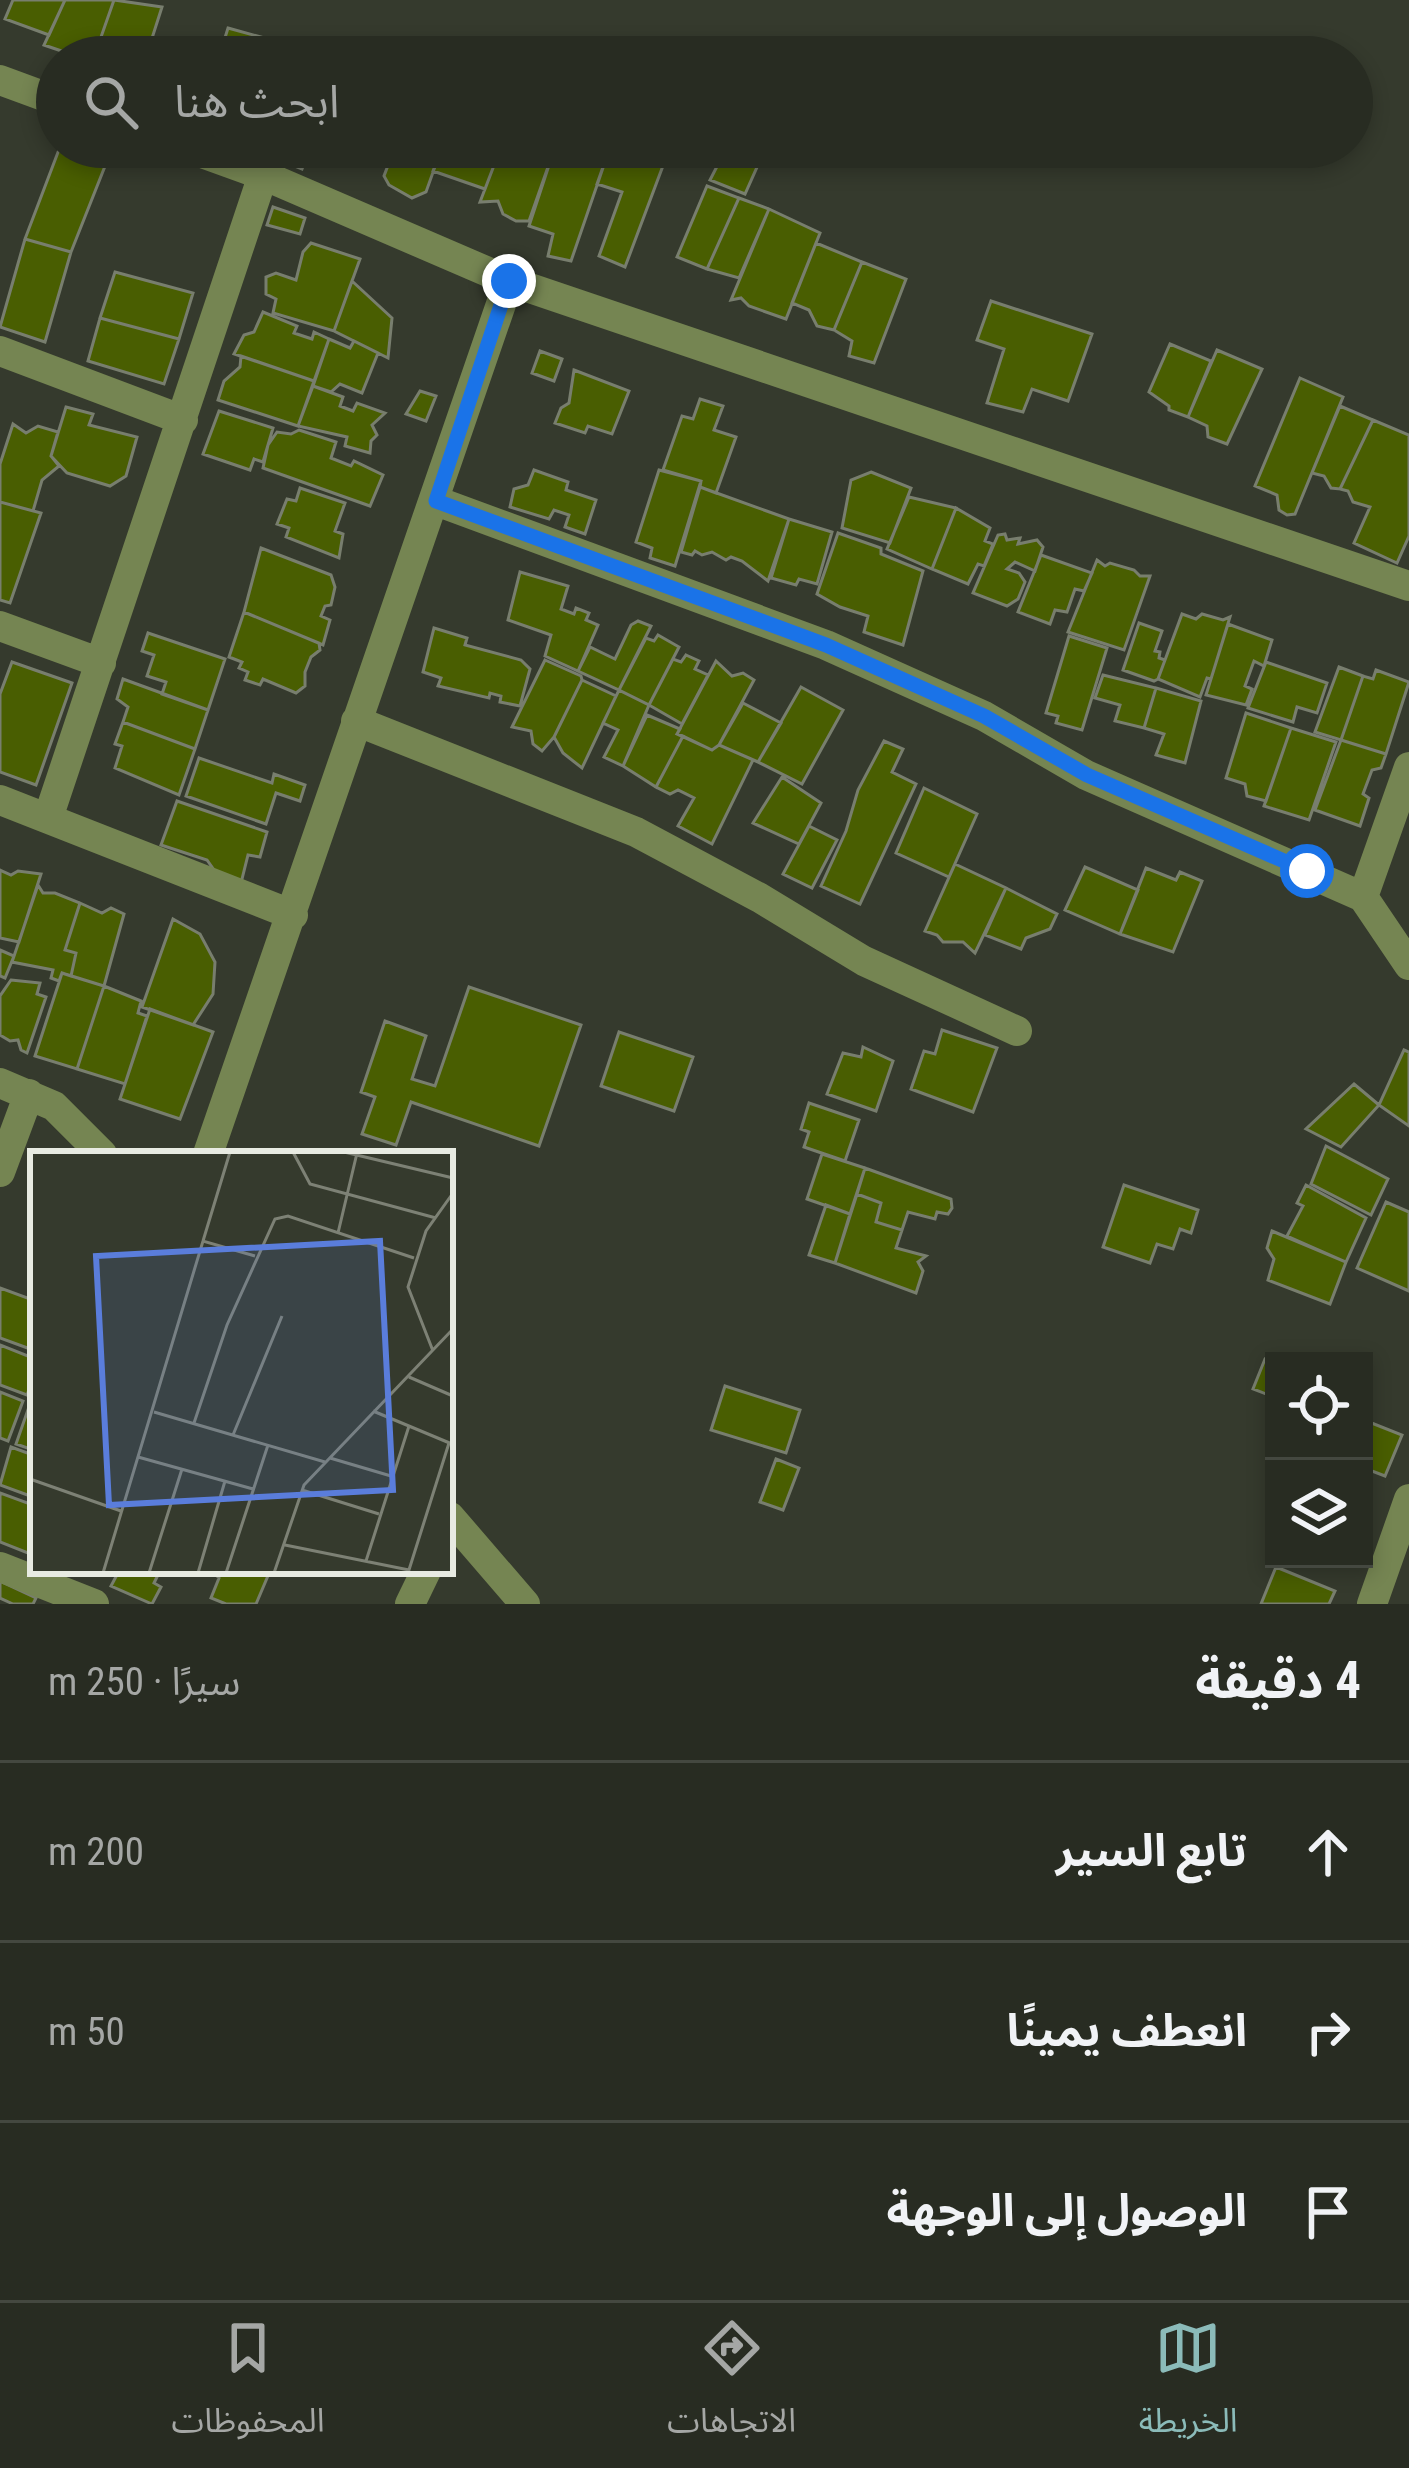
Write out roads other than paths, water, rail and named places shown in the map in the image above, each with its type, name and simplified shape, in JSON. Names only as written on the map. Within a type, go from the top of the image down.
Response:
[{"type":"street","points":[[0,80],[36,93]]},
{"type":"street","points":[[243,168],[509,281],[1409,586]]},
{"type":"street","points":[[48,818],[262,175]]},
{"type":"street","points":[[209,1151],[509,281]]},
{"type":"street","points":[[0,352],[183,420]]},
{"type":"street","points":[[436,501],[826,645],[984,716],[1087,775],[1364,897],[1409,964]]},
{"type":"street","points":[[0,626],[101,663]]},
{"type":"street","points":[[356,721],[636,832],[760,898],[864,961],[1017,1031]]},
{"type":"street","points":[[1364,897],[1409,767]]},
{"type":"street","points":[[0,800],[293,915]]},
{"type":"street","points":[[0,1172],[15,1089],[54,1106],[99,1151]]},
{"type":"street","points":[[1372,1604],[1409,1499]]},
{"type":"street","points":[[453,1522],[526,1604]]},
{"type":"street","points":[[0,1568],[88,1591]]},
{"type":"street","points":[[410,1604],[425,1574]]}]
